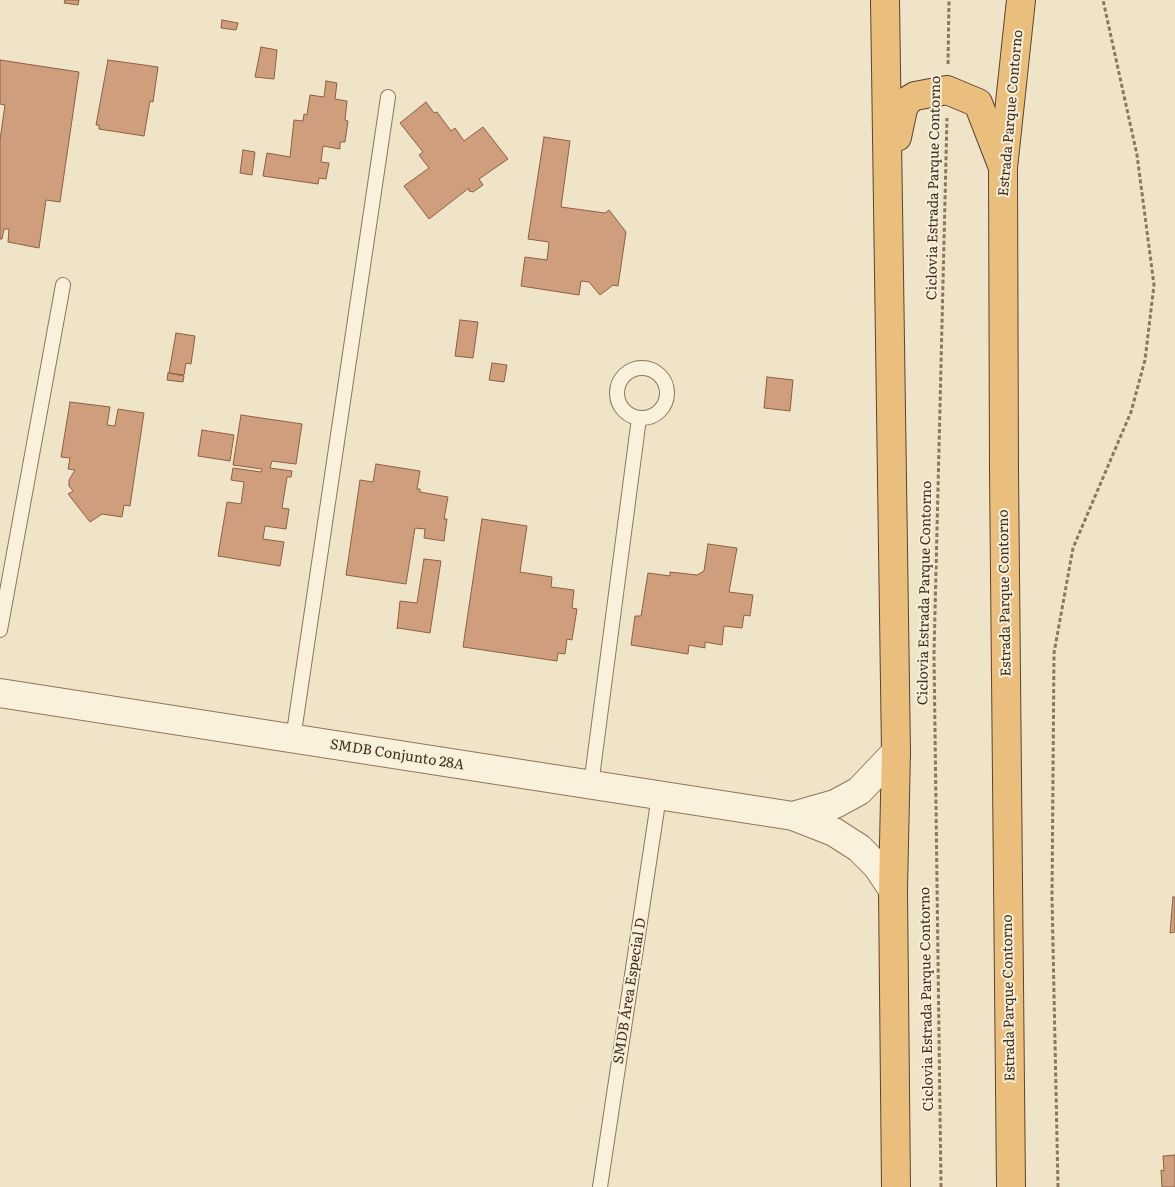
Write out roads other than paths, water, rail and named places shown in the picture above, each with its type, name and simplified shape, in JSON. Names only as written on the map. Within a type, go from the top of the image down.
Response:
[{"type":"highway","points":[[885,0],[896,752],[893,890],[895,1186]]},
{"type":"highway","name":"Estrada Parque Contorno","points":[[1011,1187],[1003,168],[1020,0]]},
{"type":"highway","points":[[889,177],[903,109],[907,100],[915,96],[947,90],[978,103],[1003,168]]},
{"type":"street","name":"SMDB Conjunto 28A","points":[[0,693],[793,816]]},
{"type":"street","points":[[793,816],[835,804],[859,791],[896,752]]},
{"type":"street","points":[[793,816],[834,832],[859,848],[877,866],[893,890]]},
{"type":"lane","points":[[293,738],[388,97]]},
{"type":"lane","points":[[0,630],[63,285]]},
{"type":"lane","points":[[591,785],[639,418]]},
{"type":"lane","name":"SMDB Área Especial D","points":[[600,1187],[660,796]]}]
